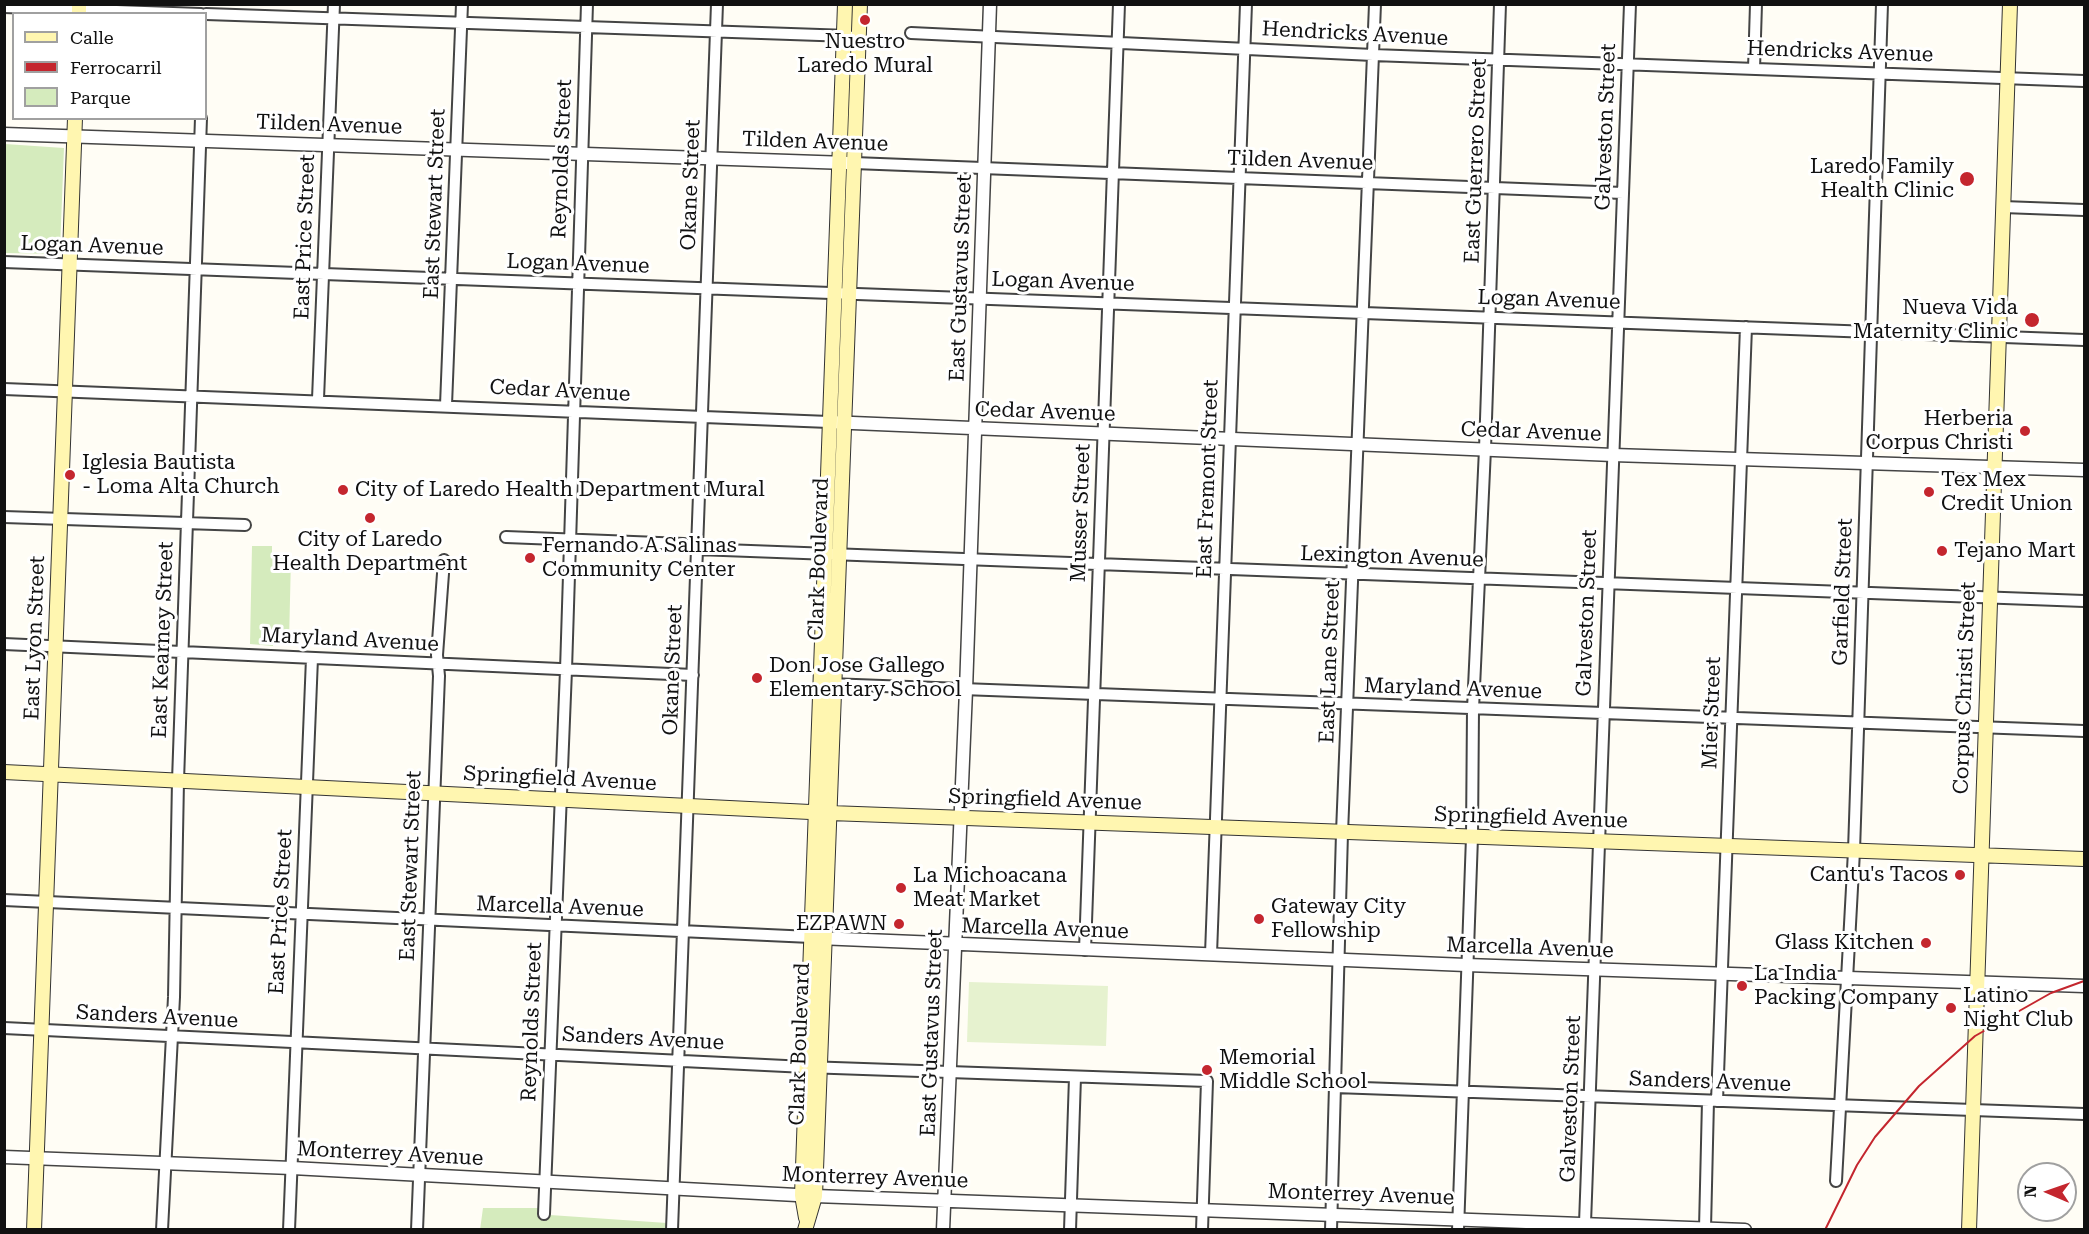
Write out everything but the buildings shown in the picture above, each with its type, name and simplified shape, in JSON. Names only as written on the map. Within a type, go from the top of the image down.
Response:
[{"type":"main road","name":"Clark Boulevard","points":[[806,1225],[813,1067],[811,937],[845,4]]},
{"type":"main road","name":"Clark Boulevard","points":[[813,1067],[826,940],[860,4]]},
{"type":"main road","name":"Corpus Christi Street","points":[[1969,1230],[2010,4]]},
{"type":"main road","name":"East Lyon Street","points":[[34,1230],[75,120]]},
{"type":"main road","name":"Springfield Avenue","points":[[4,772],[831,813],[2085,859]]},
{"type":"street","name":"East Price Street","points":[[318,399],[334,4]]},
{"type":"street","name":"East Stewart Street","points":[[446,405],[462,4]]},
{"type":"street","name":"Reynolds Street","points":[[544,1214],[566,670],[587,4]]},
{"type":"street","name":"Okane Street","points":[[672,1230],[717,4]]},
{"type":"street","name":"East Gustavus Street","points":[[943,1230],[966,690],[990,4]]},
{"type":"street","name":"Musser Street","points":[[1085,950],[1119,4]]},
{"type":"street","name":"East Fremont Street","points":[[1211,954],[1246,4]]},
{"type":"street","name":"East Lane Street","points":[[1331,1230],[1342,832],[1375,4]]},
{"type":"street","name":"East Guerrero Street","points":[[1458,1224],[1472,837],[1473,709],[1480,580],[1500,4]]},
{"type":"street","name":"Galveston Street","points":[[1585,1223],[1630,4]]},
{"type":"street","points":[[1754,69],[1756,4]]},
{"type":"street","name":"Garfield Street","points":[[1836,1181],[1854,851],[1882,4]]},
{"type":"street","points":[[4,7],[153,12]]},
{"type":"street","points":[[207,14],[859,36]]},
{"type":"street","name":"Hendricks Avenue","points":[[911,33],[1372,55],[2085,81]]},
{"type":"street","name":"East Kearney Street","points":[[162,1230],[177,909],[178,781],[201,120]]},
{"type":"street","name":"Tilden Avenue","points":[[4,134],[839,162],[1623,193]]},
{"type":"street","points":[[2003,207],[2085,210]]},
{"type":"street","name":"Logan Avenue","points":[[4,262],[2085,340]]},
{"type":"street","name":"Mier Street","points":[[1705,1228],[1722,973],[1746,327]]},
{"type":"street","name":"Cedar Avenue","points":[[4,388],[318,399],[1613,455],[2085,470]]},
{"type":"street","points":[[4,517],[245,525]]},
{"type":"street","points":[[506,537],[684,544]]},
{"type":"street","name":"Lexington Avenue","points":[[697,549],[1736,590],[2085,601]]},
{"type":"street","name":"East Stewart Street","points":[[417,1230],[438,664],[444,560]]},
{"type":"street","name":"Maryland Avenue","points":[[4,644],[693,675]]},
{"type":"street","name":"East Price Street","points":[[289,1230],[294,1043],[312,658]]},
{"type":"street","name":"Maryland Avenue","points":[[820,684],[2085,731]]},
{"type":"street","name":"Marcella Avenue","points":[[4,900],[811,937],[826,940],[955,946],[2085,986]]},
{"type":"street","name":"Sanders Avenue","points":[[4,1028],[813,1067],[1207,1081],[1202,1209]]},
{"type":"street","points":[[1070,1230],[1075,1077]]},
{"type":"street","name":"Sanders Avenue","points":[[1335,1087],[1590,1098],[2085,1114]]},
{"type":"street","name":"Monterrey Avenue","points":[[4,1157],[420,1174],[808,1196],[1331,1214],[1458,1224],[1585,1223],[1744,1230]]},
{"type":"street","points":[[1202,1209],[1202,1230]]},
{"type":"green space","points":[[5,144],[64,148],[58,254],[5,253]]},
{"type":"green space","points":[[252,546],[272,546],[272,556],[291,557],[289,642],[273,641],[273,646],[250,644]]},
{"type":"green space","points":[[969,982],[1108,986],[1106,1046],[967,1042]]},
{"type":"green space","points":[[483,1208],[538,1208],[550,1215],[667,1223],[667,1230],[480,1230]]},
{"type":"railway","points":[[1825,1230],[1857,1165],[1875,1137],[1919,1086],[1975,1036],[2051,993],[2084,981]]},
{"type":"place","name":"Nuestro Laredo Mural","points":[[865,20]]},
{"type":"place","name":"Laredo Family Health Clinic","points":[[1967,179]]},
{"type":"place","name":"Nueva Vida Maternity Clinic","points":[[2032,320]]},
{"type":"place","name":"Herberia Corpus Christi","points":[[2025,431]]},
{"type":"place","name":"Iglesia Bautista - Loma Alta Church","points":[[70,475]]},
{"type":"place","name":"City of Laredo Health Department Mural","points":[[343,490]]},
{"type":"place","name":"Tex Mex Credit Union","points":[[1929,492]]},
{"type":"place","name":"City of Laredo Health Department","points":[[370,518]]},
{"type":"place","name":"Tejano Mart","points":[[1942,551]]},
{"type":"place","name":"Fernando A Salinas Community Center","points":[[530,558]]},
{"type":"place","name":"Don Jose Gallego Elementary School","points":[[757,678]]},
{"type":"place","name":"Cantu's Tacos","points":[[1960,875]]},
{"type":"place","name":"La Michoacana Meat Market","points":[[901,888]]},
{"type":"place","name":"Gateway City Fellowship","points":[[1259,919]]},
{"type":"place","name":"EZPAWN","points":[[899,924]]},
{"type":"place","name":"Glass Kitchen","points":[[1926,943]]},
{"type":"place","name":"La India Packing Company","points":[[1742,986]]},
{"type":"place","name":"Latino Night Club","points":[[1951,1008]]},
{"type":"place","name":"Memorial Middle School","points":[[1207,1070]]}]
